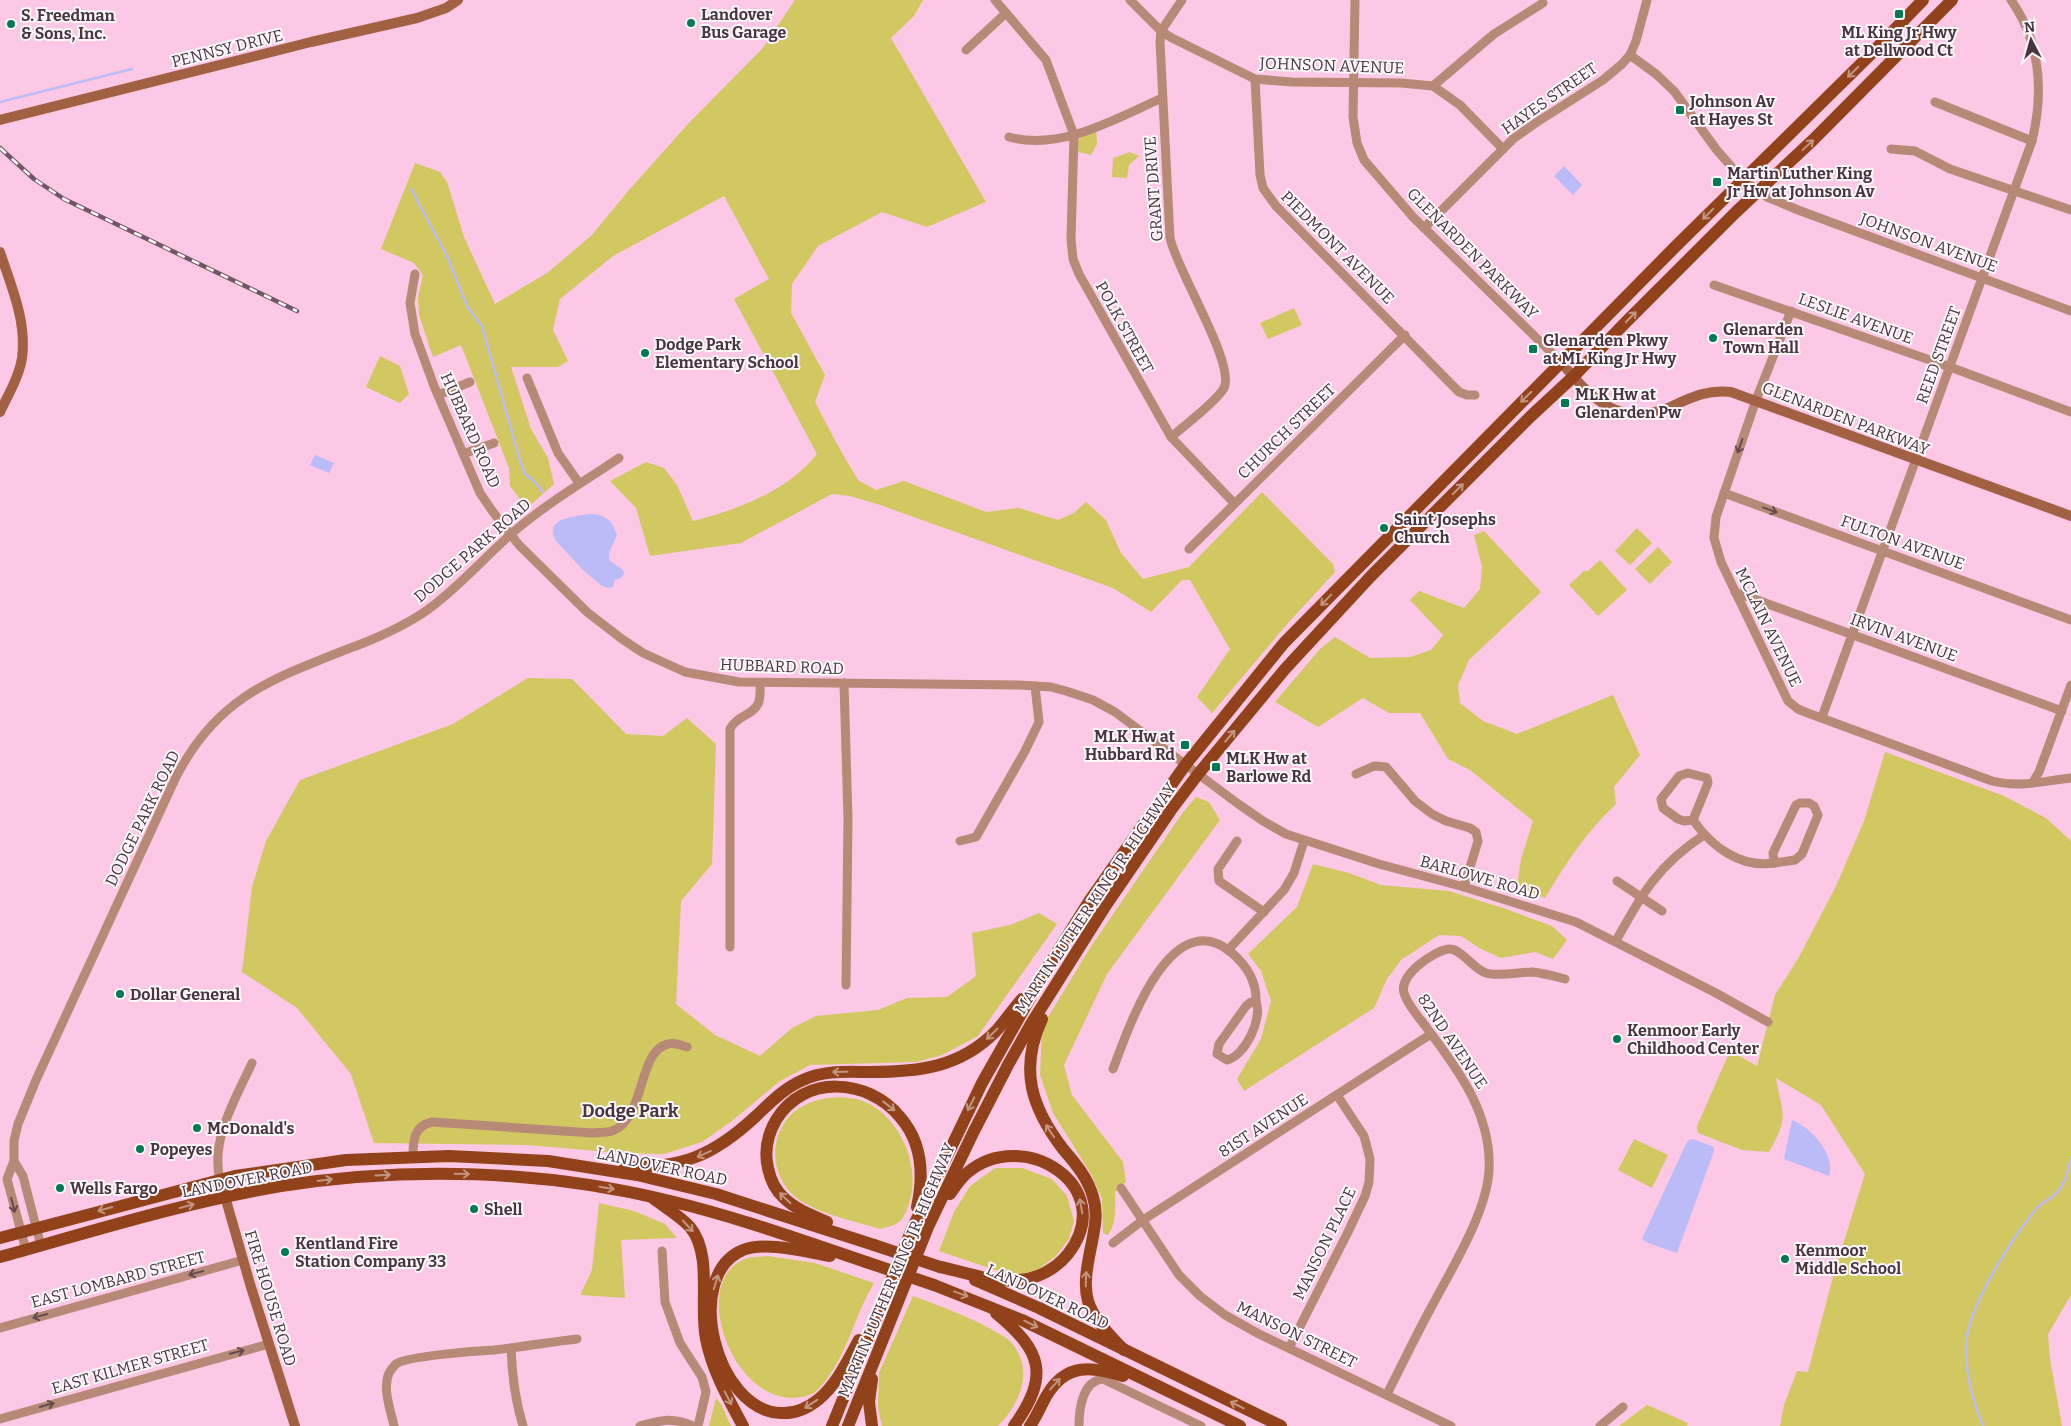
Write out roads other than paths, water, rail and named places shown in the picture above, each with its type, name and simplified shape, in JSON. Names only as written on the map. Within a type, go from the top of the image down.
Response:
[{"type":"main road","name":"MARTIN LUTHER KING JR. HIGHWAY","points":[[832,1426],[912,1229],[982,1083],[1046,970],[1111,868],[1186,764],[1284,643],[1561,362],[1923,0]]},
{"type":"main road","name":"MARTIN LUTHER KING JR. HIGHWAY","points":[[848,1426],[928,1227],[973,1133],[1030,1024],[1129,871],[1199,773],[1285,669],[1375,574],[1531,416],[1573,377],[1624,324],[1813,140],[1952,0]]},
{"type":"main road","points":[[1360,565],[1375,574]]},
{"type":"main road","points":[[586,1166],[653,1167],[695,1159],[729,1140],[787,1088],[817,1074],[913,1071],[933,1068],[952,1061],[980,1045],[996,1031],[1046,970]]},
{"type":"main road","points":[[1061,976],[1038,1026],[1032,1046],[1029,1064],[1032,1089],[1044,1122],[1082,1174],[1092,1192],[1096,1217],[1085,1276],[1086,1295],[1097,1319],[1124,1350]]},
{"type":"main road","points":[[874,1246],[798,1208],[784,1198],[773,1183],[766,1157],[772,1129],[784,1109],[807,1092],[822,1087],[837,1086],[860,1089],[883,1101],[902,1118],[914,1139],[921,1172],[920,1189],[912,1229]]},
{"type":"main road","points":[[413,1156],[414,1174]]},
{"type":"main road","name":"LANDOVER ROAD","points":[[0,1238],[220,1179],[312,1163],[413,1156],[508,1158],[586,1166],[663,1181],[716,1194],[940,1267],[1013,1296],[1281,1426]]},
{"type":"main road","points":[[928,1227],[966,1174],[980,1165],[1003,1158],[1029,1157],[1052,1166],[1070,1180],[1079,1197],[1082,1218],[1077,1238],[1066,1257],[1043,1274],[1021,1280],[1007,1281],[940,1267]]},
{"type":"main road","name":"LANDOVER ROAD","points":[[0,1257],[225,1197],[338,1179],[414,1174],[520,1177],[591,1185],[650,1196],[722,1214],[987,1304],[1240,1426]]},
{"type":"main road","points":[[650,1196],[685,1223],[697,1239],[702,1258],[702,1317],[708,1348],[716,1372],[743,1426]]},
{"type":"main road","points":[[866,1262],[766,1247],[744,1250],[727,1261],[719,1273],[714,1287],[712,1322],[720,1359],[735,1387],[749,1402],[767,1411],[786,1413],[810,1406],[824,1395],[844,1367],[886,1292]]},
{"type":"main road","points":[[987,1304],[1023,1337],[1032,1353],[1036,1366],[1034,1390],[1014,1426]]},
{"type":"main road","points":[[872,1426],[869,1412],[869,1393],[880,1345]]},
{"type":"main road","points":[[1030,1426],[1055,1384],[1064,1376],[1081,1369],[1102,1370],[1166,1390]]},
{"type":"street","name":"PENNSY DRIVE","points":[[0,120],[311,42],[417,18],[446,8],[458,0]]},
{"type":"street","points":[[995,0],[1046,60],[1074,135]]},
{"type":"street","name":"JOHNSON AVENUE","points":[[1130,0],[1161,31],[1200,54],[1255,79],[1292,82],[1433,86]]},
{"type":"street","points":[[1161,31],[1182,0]]},
{"type":"street","name":"GLENARDEN PARKWAY","points":[[1354,0],[1354,127],[1359,152],[1369,167],[1424,228],[1561,362],[1573,377],[1600,403],[1623,412],[1640,413],[1657,411],[1698,394],[1715,391],[1731,392],[2071,516]]},
{"type":"street","name":"HAYES STREET","points":[[1424,228],[1523,131],[1603,80],[1630,56],[1647,0]]},
{"type":"street","name":"REED STREET","points":[[1822,718],[2032,141],[2039,108],[2038,70],[2028,32],[2011,0]]},
{"type":"street","points":[[1503,149],[1460,105],[1433,86],[1494,34],[1543,3]]},
{"type":"street","points":[[966,50],[1006,13]]},
{"type":"street","name":"GRANT DRIVE","points":[[1161,31],[1162,98],[1172,246],[1213,337],[1226,377],[1222,390],[1170,437]]},
{"type":"street","name":"JOHNSON AVENUE","points":[[1630,56],[1656,74],[1674,91],[1742,180],[1760,190],[1775,202],[2071,311]]},
{"type":"street","name":"PIEDMONT AVENUE","points":[[1255,79],[1260,175],[1266,194],[1459,392],[1475,395]]},
{"type":"street","points":[[1009,137],[1026,141],[1044,142],[1074,135],[1162,98]]},
{"type":"street","points":[[1936,102],[2032,141]]},
{"type":"street","name":"POLK STREET","points":[[1074,135],[1071,228],[1075,266],[1170,437],[1234,503]]},
{"type":"street","points":[[1891,149],[1914,151],[1950,169],[2071,210]]},
{"type":"street","points":[[0,252],[21,318],[23,338],[22,358],[15,381],[0,412]]},
{"type":"street","name":"HUBBARD ROAD","points":[[415,274],[410,302],[412,318],[422,356],[480,493],[510,535],[545,572],[605,627],[643,653],[684,672],[720,680],[760,683],[1035,686],[1066,691],[1102,704],[1132,722],[1186,764]]},
{"type":"street","name":"LESLIE AVENUE","points":[[1714,285],[1950,367],[2071,412]]},
{"type":"street","name":"MCLAIN AVENUE","points":[[1791,311],[1756,400],[1724,493],[1716,518],[1714,538],[1735,592],[1788,701],[1798,710],[1992,781],[2022,785],[2071,778]]},
{"type":"street","name":"CHURCH STREET","points":[[1189,549],[1405,335]]},
{"type":"street","points":[[527,378],[558,453],[578,483]]},
{"type":"street","points":[[438,395],[470,382]]},
{"type":"street","points":[[463,454],[494,442]]},
{"type":"street","name":"DODGE PARK ROAD","points":[[26,1250],[7,1179],[14,1160],[16,1132],[30,1093],[175,779],[187,757],[204,734],[235,703],[272,679],[377,638],[420,615],[457,586],[510,535],[578,483],[619,458]]},
{"type":"street","name":"FULTON AVENUE","points":[[1724,493],[2071,620]]},
{"type":"street","name":"IRVIN AVENUE","points":[[1735,592],[2062,711]]},
{"type":"street","points":[[730,948],[730,734],[733,723],[750,712],[758,703],[760,683]]},
{"type":"street","points":[[844,683],[848,818],[846,985]]},
{"type":"street","points":[[2033,782],[2039,772],[2071,685]]},
{"type":"street","points":[[960,841],[976,837],[1025,751],[1039,722],[1035,686]]},
{"type":"street","name":"BARLOWE ROAD","points":[[1186,764],[1263,821],[1304,841],[1567,919],[1616,941],[1768,1022]]},
{"type":"street","points":[[1356,774],[1374,766],[1386,767],[1415,801],[1432,814],[1476,832],[1478,841],[1464,887]]},
{"type":"street","points":[[1688,773],[1702,775],[1707,778],[1708,783],[1693,820],[1684,821],[1678,819],[1663,808],[1661,804],[1663,794],[1679,776],[1688,773]]},
{"type":"street","points":[[1693,820],[1704,836],[1726,852],[1747,862],[1774,863],[1795,860],[1802,854],[1818,815],[1814,806],[1805,802],[1796,805],[1772,853],[1774,863]]},
{"type":"street","points":[[1616,941],[1641,896],[1673,858],[1704,836]]},
{"type":"street","points":[[1237,841],[1218,869],[1218,881],[1264,912]]},
{"type":"street","points":[[1228,950],[1280,897],[1289,884],[1304,841]]},
{"type":"street","points":[[1617,881],[1662,911]]},
{"type":"street","points":[[1113,1069],[1146,991],[1168,958],[1182,947],[1197,942],[1211,943],[1228,950],[1239,959],[1250,974],[1255,986],[1259,1013],[1250,1037],[1231,1059],[1222,1058],[1217,1054],[1219,1044],[1246,1006],[1251,1002],[1256,1002]]},
{"type":"street","name":"82ND AVENUE","points":[[1387,1394],[1452,1270],[1482,1203],[1489,1170],[1486,1136],[1478,1108],[1464,1081],[1404,995],[1403,985],[1411,972],[1440,952],[1450,949],[1456,950],[1474,966],[1487,973],[1532,972],[1565,978]]},
{"type":"street","name":"81ST AVENUE","points":[[1113,1243],[1143,1220],[1432,1034]]},
{"type":"street","points":[[413,1156],[413,1140],[416,1132],[422,1125],[432,1122],[593,1133],[612,1131],[630,1116],[646,1071],[655,1053],[666,1044],[671,1043],[687,1047]]},
{"type":"street","points":[[220,1179],[217,1156],[222,1136],[231,1110],[252,1063]]},
{"type":"street","name":"MANSON PLACE","points":[[1289,1348],[1347,1234],[1365,1196],[1369,1182],[1370,1159],[1364,1136],[1337,1095]]},
{"type":"street","name":"DODGE PARK ROAD","points":[[14,1160],[23,1176],[41,1246]]},
{"type":"street","name":"FIRE HOUSE ROAD","points":[[220,1179],[243,1260],[295,1426]]},
{"type":"street","name":"MANSON STREET","points":[[1122,1188],[1179,1275],[1200,1296],[1241,1325],[1451,1426]]},
{"type":"street","points":[[662,1250],[665,1302],[680,1343],[702,1377],[706,1392],[698,1426]]},
{"type":"street","name":"EAST LOMBARD STREET","points":[[0,1328],[243,1260]]},
{"type":"street","points":[[394,1426],[387,1393],[387,1381],[389,1373],[396,1364],[408,1360],[474,1350],[511,1348],[577,1339]]},
{"type":"street","name":"EAST KILMER STREET","points":[[0,1419],[269,1344]]},
{"type":"street","points":[[511,1348],[516,1397],[523,1426]]},
{"type":"street","points":[[1079,1426],[1079,1408],[1089,1386],[1094,1381],[1103,1379],[1200,1426]]},
{"type":"street","points":[[1600,1426],[1623,1407]]},
{"type":"street","points":[[640,1426],[666,1419],[677,1420],[694,1426]]},
{"type":"water","points":[[1564,166],[1582,185],[1573,195],[1554,176]]},
{"type":"water","points":[[315,455],[334,463],[329,473],[310,465]]},
{"type":"water","points":[[589,514],[599,515],[607,519],[613,525],[617,535],[609,553],[609,560],[623,570],[624,574],[621,578],[615,580],[613,587],[602,586],[583,570],[556,541],[553,533],[553,528],[562,520]]},
{"type":"water","points":[[1792,1120],[1806,1129],[1820,1142],[1829,1159],[1829,1176],[1784,1159]]},
{"type":"water","points":[[1693,1139],[1714,1147],[1714,1151],[1677,1253],[1642,1239],[1686,1144],[1689,1140]]},
{"type":"waterway","points":[[0,102],[132,69]]},
{"type":"waterway","points":[[411,189],[447,256],[467,306],[482,326],[525,474],[543,492]]},
{"type":"waterway","points":[[1983,1426],[1973,1397],[1966,1355],[1966,1345],[1974,1311],[2004,1254],[2027,1221],[2040,1205],[2060,1189],[2071,1157]]},
{"type":"railway","points":[[0,148],[34,179],[64,199],[297,311]]},
{"type":"place","name":"ML King Jr Hwy at Dellwood Ct","points":[[1899,14]]},
{"type":"place","name":"Landover Bus Garage","points":[[691,23]]},
{"type":"place","name":"S. Freedman & Sons, Inc.","points":[[11,24]]},
{"type":"place","name":"Johnson Av at Hayes St","points":[[1680,110]]},
{"type":"place","name":"Martin Luther King Jr Hw at Johnson Av","points":[[1717,182]]},
{"type":"place","name":"Glenarden Town Hall","points":[[1713,338]]},
{"type":"place","name":"Glenarden Pkwy at ML King Jr Hwy","points":[[1533,349]]},
{"type":"place","name":"Dodge Park Elementary School","points":[[645,353]]},
{"type":"place","name":"MLK Hw at Glenarden Pw","points":[[1565,403]]},
{"type":"place","name":"Saint Josephs Church","points":[[1384,528]]},
{"type":"place","name":"MLK Hw at Hubbard Rd","points":[[1185,745]]},
{"type":"place","name":"MLK Hw at Barlowe Rd","points":[[1216,767]]},
{"type":"place","name":"Dollar General","points":[[120,994]]},
{"type":"place","name":"Kenmoor Early Childhood Center","points":[[1617,1039]]},
{"type":"place","name":"McDonald's","points":[[197,1128]]},
{"type":"place","name":"Popeyes","points":[[140,1149]]},
{"type":"place","name":"Wells Fargo","points":[[60,1188]]},
{"type":"place","name":"Shell","points":[[474,1209]]},
{"type":"place","name":"Kentland Fire Station Company 33","points":[[285,1252]]},
{"type":"place","name":"Kenmoor Middle School","points":[[1785,1259]]},
{"type":"district","name":"Dodge Park","points":[[630,1111]]}]
